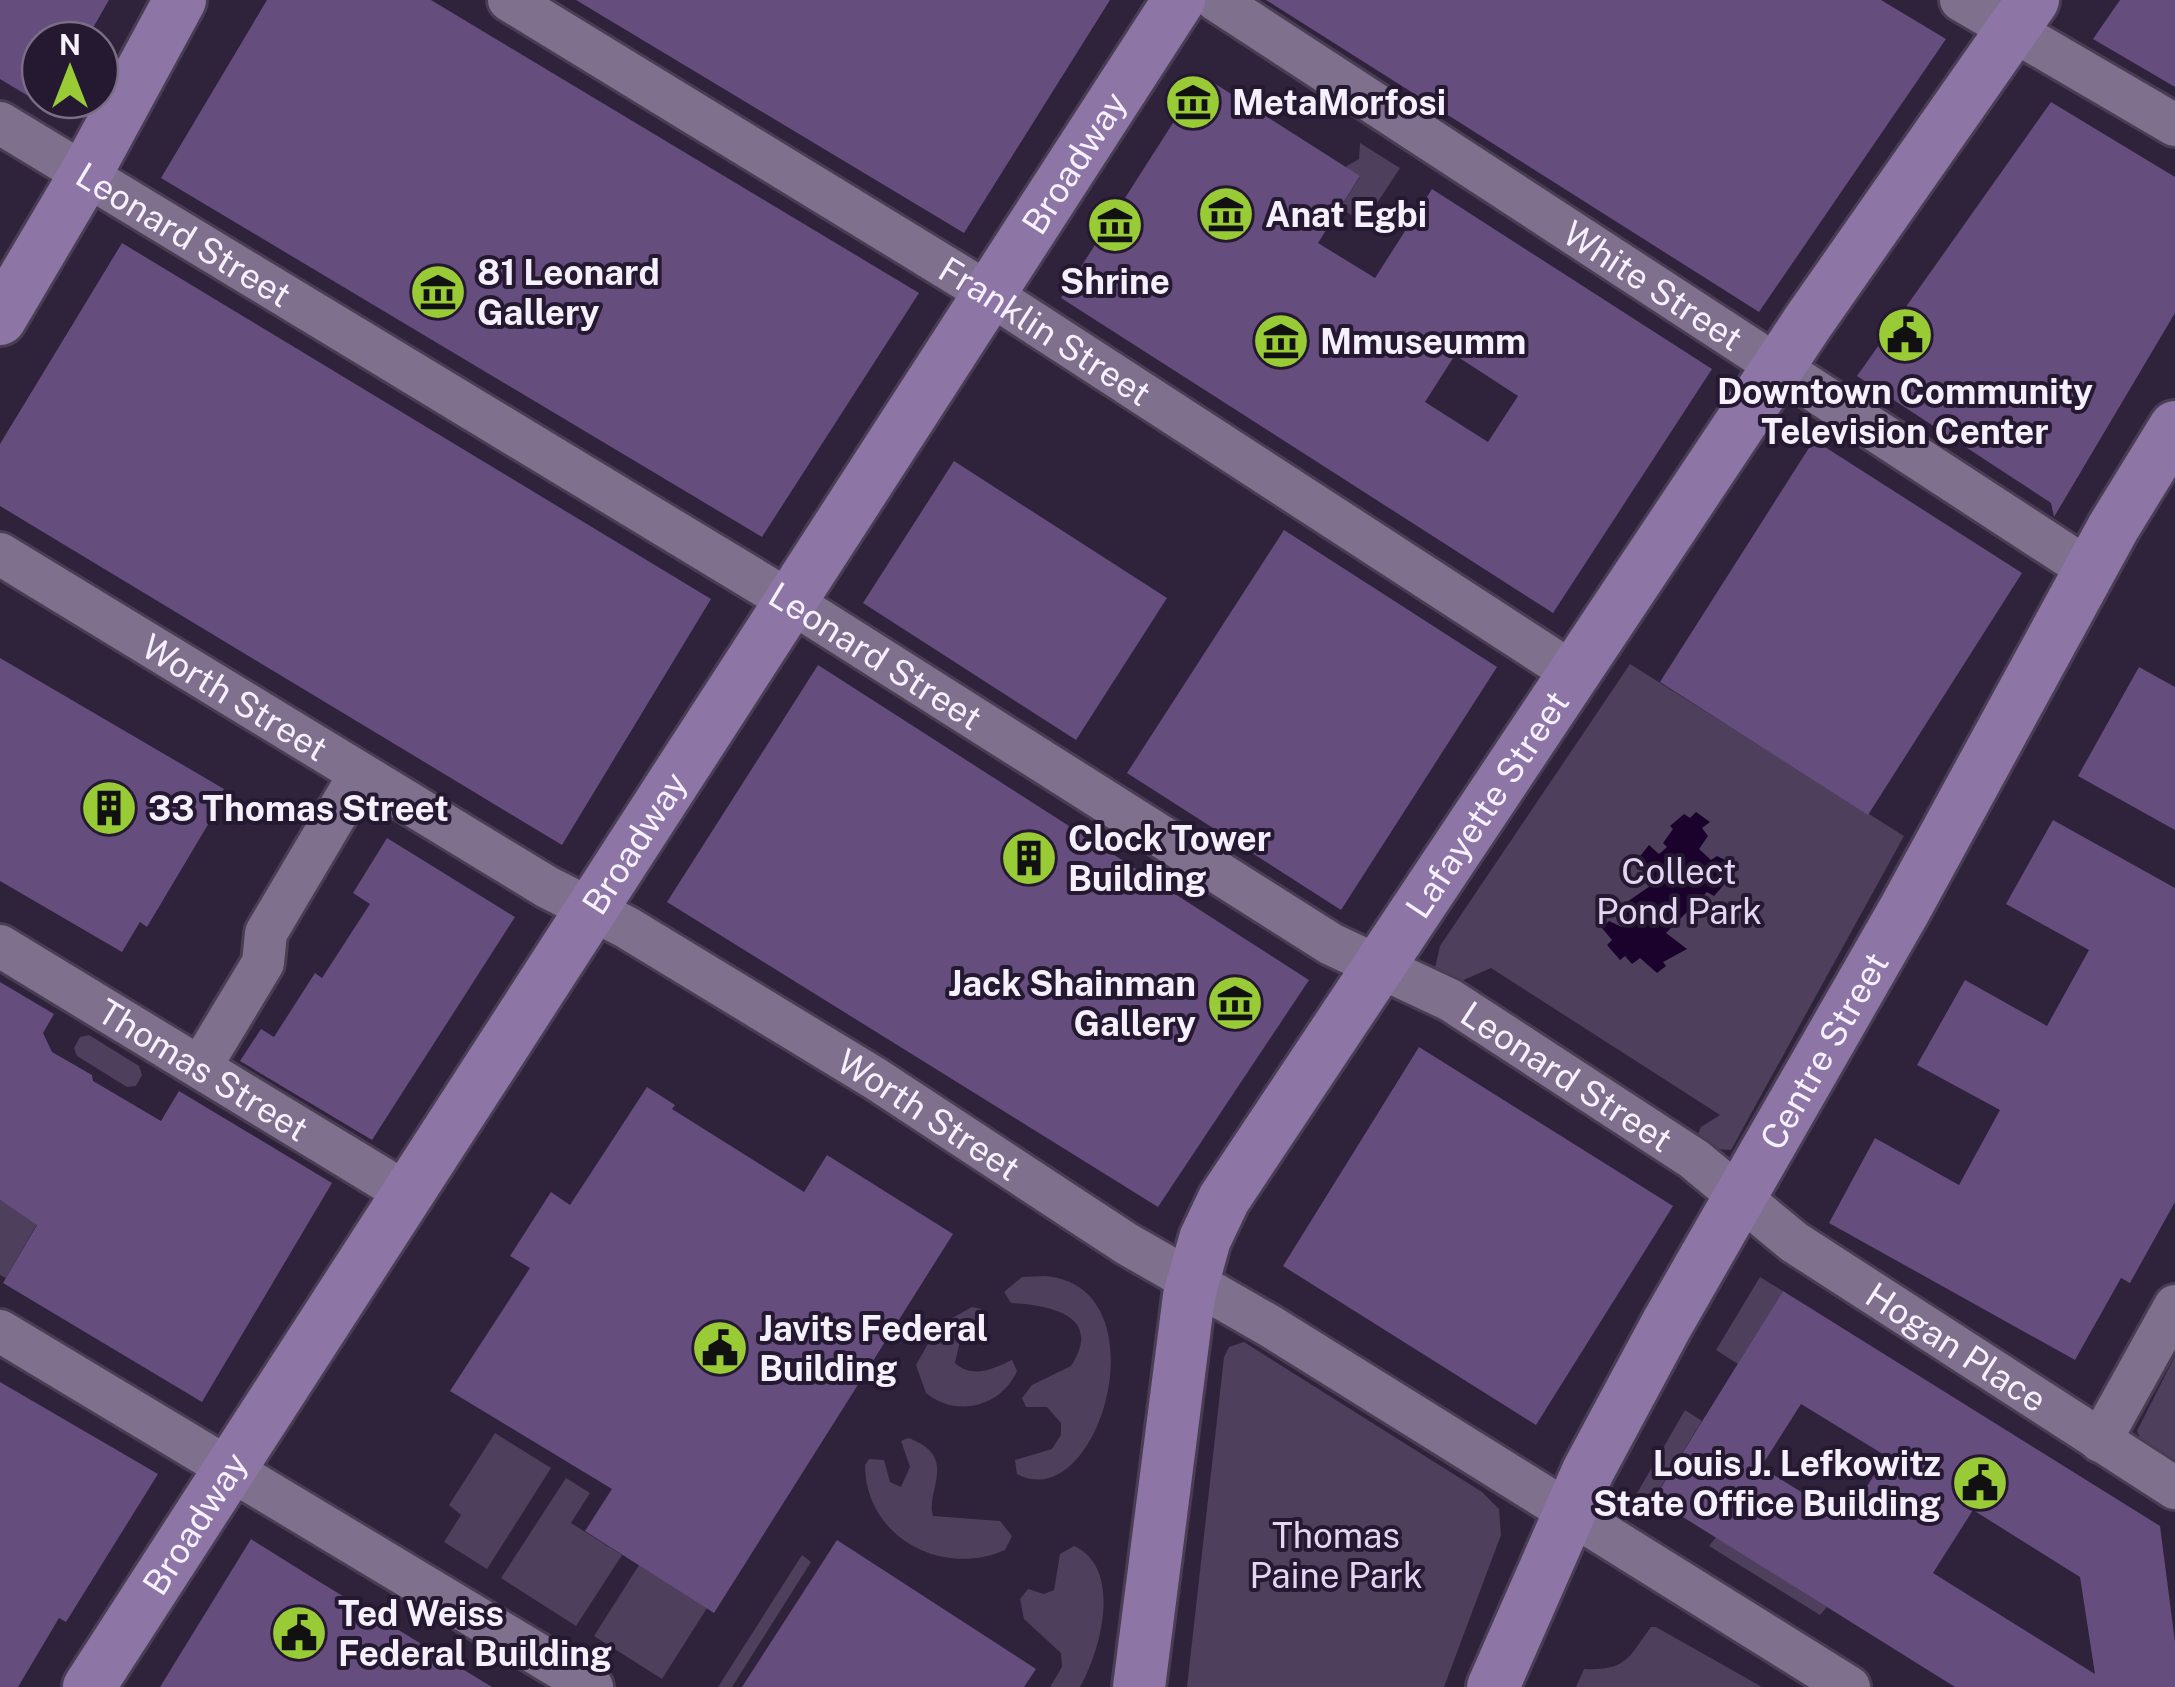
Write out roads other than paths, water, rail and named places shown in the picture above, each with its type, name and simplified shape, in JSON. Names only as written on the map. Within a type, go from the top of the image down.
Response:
[{"type":"main road","name":"Broadway","points":[[89,1687],[1179,0]]},
{"type":"main road","points":[[0,319],[182,10]]},
{"type":"main road","name":"Lafayette Street","points":[[1138,1687],[1192,1282],[1205,1239],[1232,1185],[1779,364],[2022,15]]},
{"type":"main road","name":"Centre Street","points":[[1494,1687],[1568,1514],[1667,1324],[2175,426]]},
{"type":"street","name":"Franklin Street","points":[[509,0],[991,295],[1573,673]]},
{"type":"street","name":"White Street","points":[[1216,0],[1779,364],[2090,571]]},
{"type":"street","points":[[1961,0],[2022,15],[2175,125]]},
{"type":"street","name":"Leonard Street","points":[[0,123],[792,602],[1331,944],[1466,1010],[1694,1159],[1741,1198]]},
{"type":"street","name":"Worth Street","points":[[0,554],[360,774],[876,1079],[1020,1176],[1849,1687]]},
{"type":"street","points":[[201,1066],[263,963],[266,932],[360,774]]},
{"type":"street","name":"Thomas Street","points":[[0,946],[406,1193]]},
{"type":"street","name":"Hogan Place","points":[[1741,1198],[1794,1242],[2175,1488]]},
{"type":"street","points":[[2100,1440],[2175,1306]]},
{"type":"street","points":[[0,1331],[592,1687]]},
{"type":"place","name":"MetaMorfosi","points":[[1193,102]]},
{"type":"place","name":"Anat Egbi","points":[[1226,214]]},
{"type":"place","name":"Shrine","points":[[1115,225]]},
{"type":"place","name":"81 Leonard Gallery","points":[[438,292]]},
{"type":"place","name":"Downtown Community Television Center","points":[[1905,335]]},
{"type":"place","name":"Mmuseumm","points":[[1281,341]]},
{"type":"place","name":"33 Thomas Street","points":[[109,808]]},
{"type":"place","name":"Clock Tower Building","points":[[1029,858]]},
{"type":"place","name":"Jack Shainman Gallery","points":[[1235,1003]]},
{"type":"place","name":"Javits Federal Building","points":[[720,1348]]},
{"type":"place","name":"Louis J. Lefkowitz State Office Building","points":[[1980,1483]]},
{"type":"place","name":"Ted Weiss Federal Building","points":[[299,1633]]},
{"type":"park label","name":"Collect Pond Park","points":[[1679,891]]},
{"type":"park label","name":"Thomas Paine Park","points":[[1336,1555]]}]
